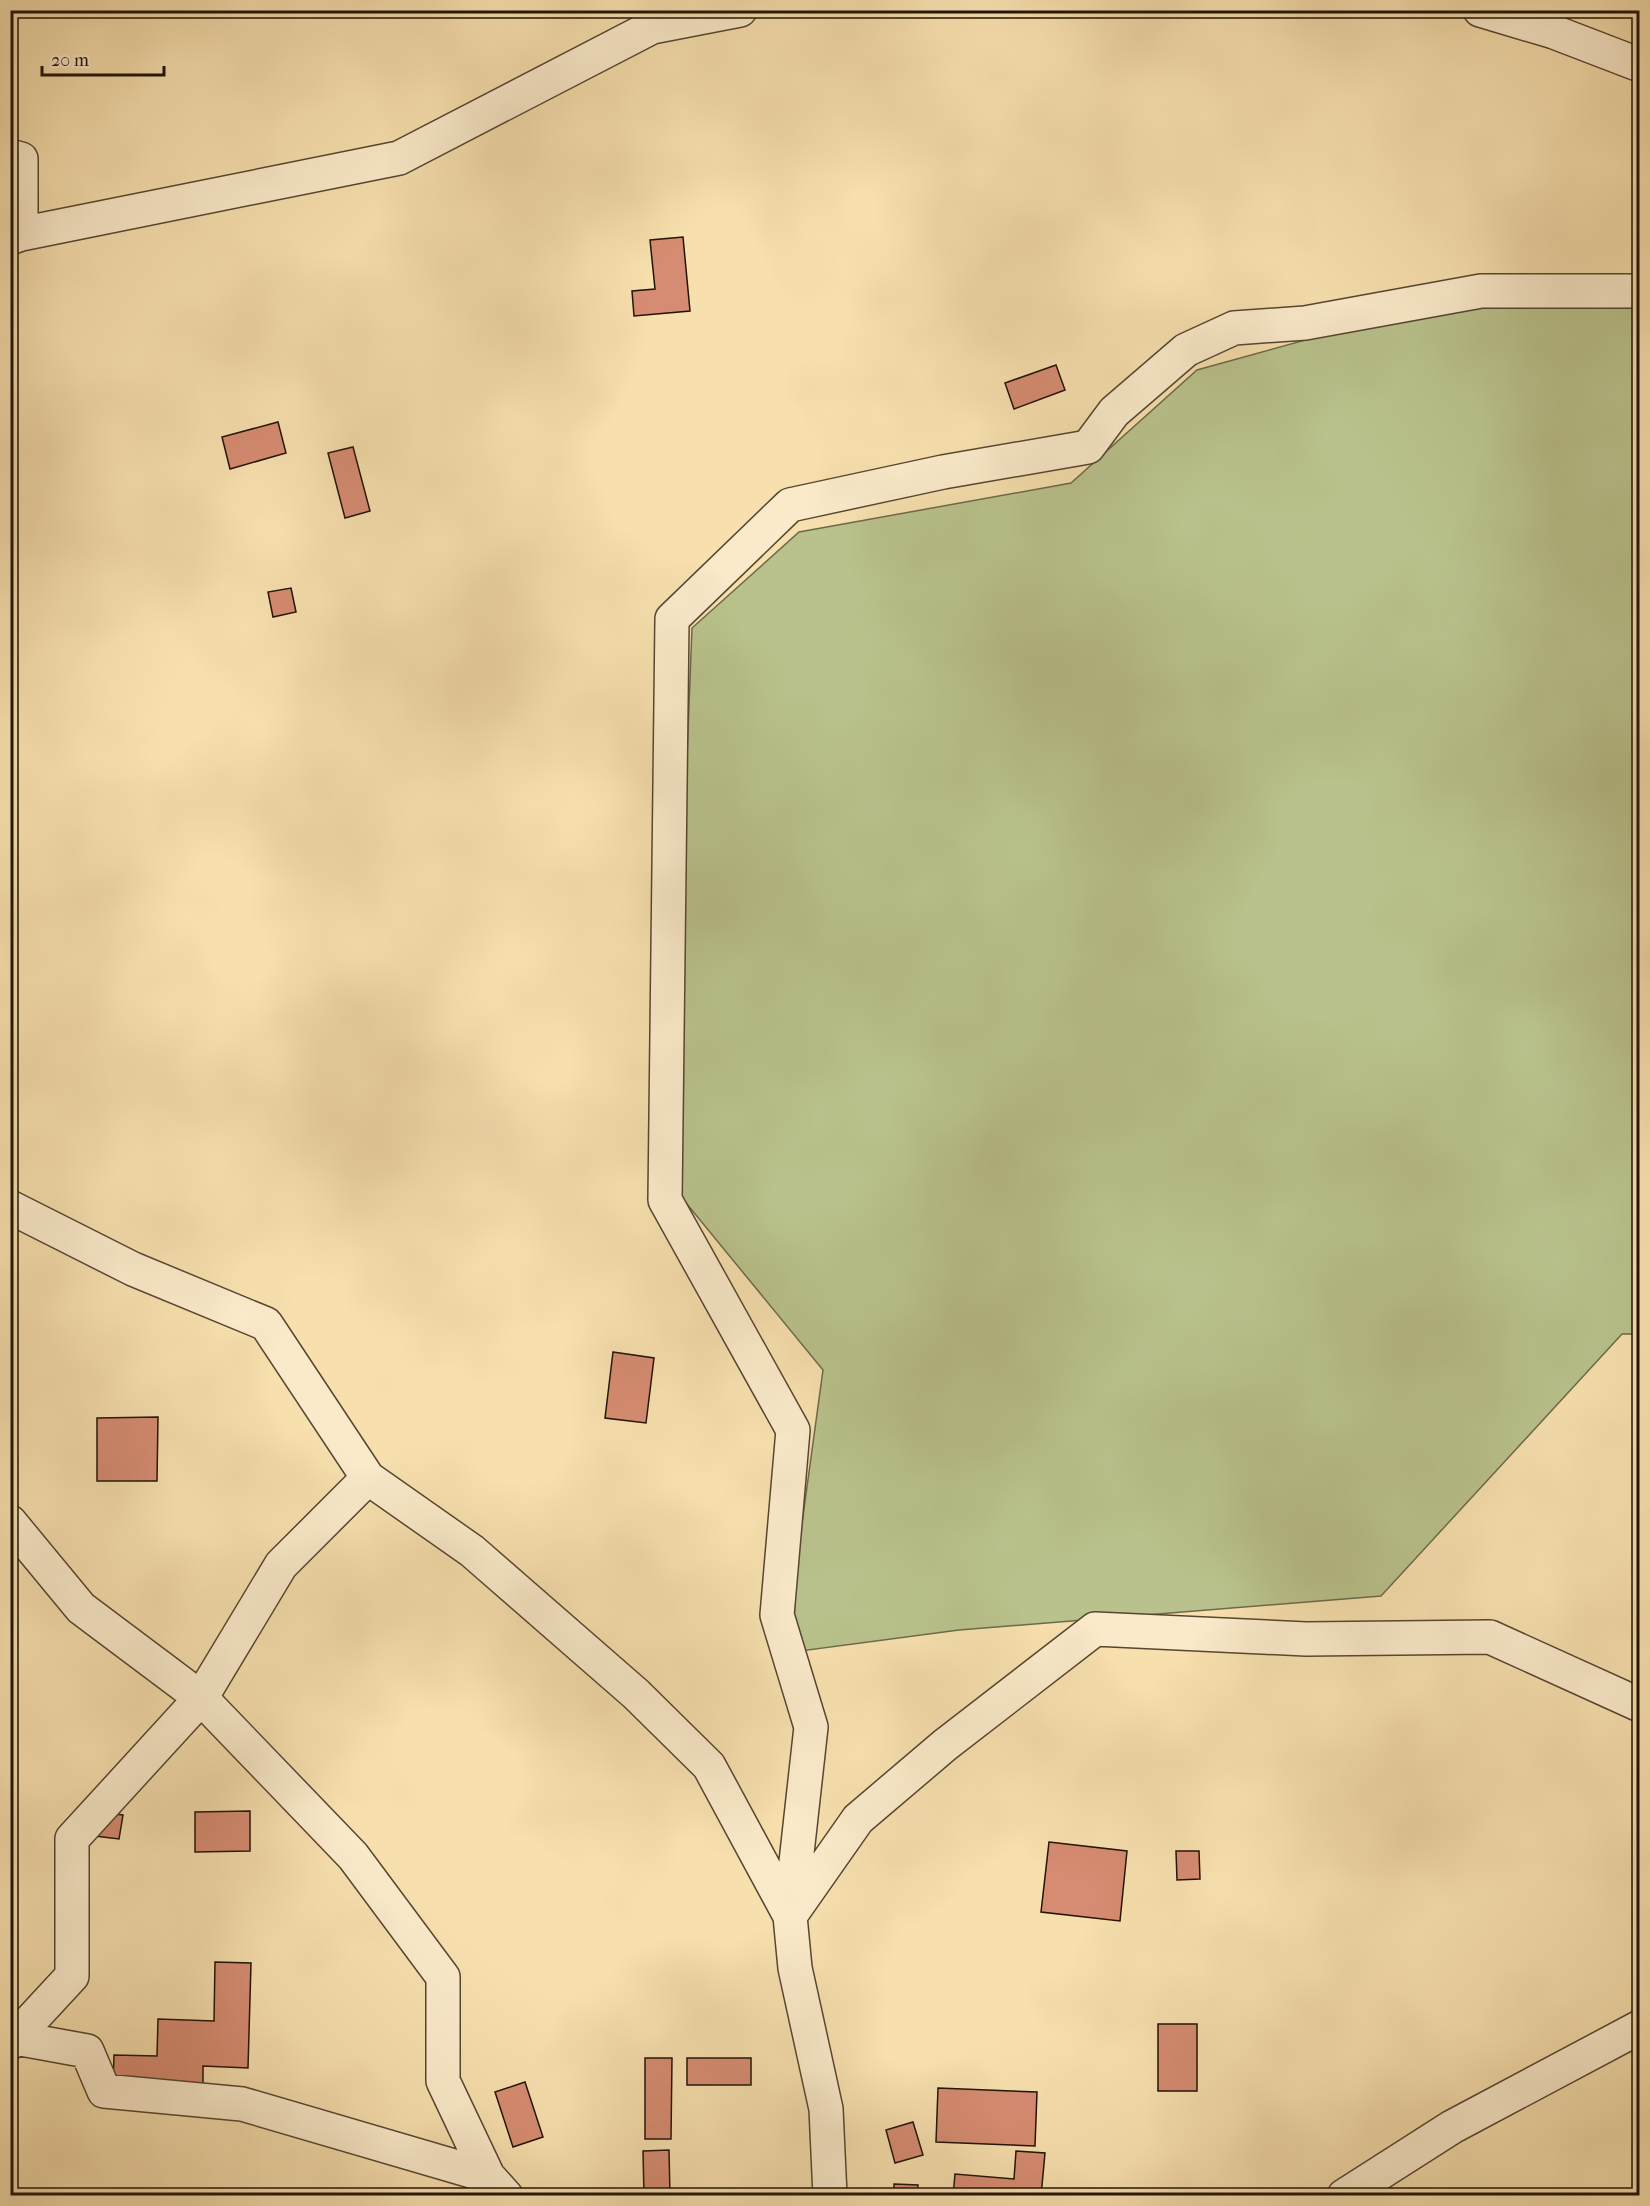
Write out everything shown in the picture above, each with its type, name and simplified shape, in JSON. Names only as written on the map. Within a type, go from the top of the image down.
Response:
[{"type":"street","points":[[10,156],[21,159],[16,236],[399,158],[652,27],[740,10]]},
{"type":"street","points":[[1480,10],[1554,32],[1640,65]]},
{"type":"street","points":[[830,2196],[826,2109],[795,1968],[790,1916],[811,1727],[777,1615],[792,1430],[665,1200],[672,619],[790,505],[943,472],[1088,447],[1114,412],[1186,350],[1234,328],[1305,323],[1481,291],[1640,291]]},
{"type":"street","points":[[10,1207],[133,1269],[266,1324],[368,1478],[472,1551],[636,1694],[709,1766],[790,1916]]},
{"type":"street","points":[[12,2039],[72,1976],[72,1839],[201,1698],[281,1565],[368,1478]]},
{"type":"street","points":[[10,1522],[81,1608],[201,1698],[353,1856],[443,1977],[443,2081],[497,2186]]},
{"type":"street","points":[[790,1916],[858,1819],[945,1745],[1095,1629],[1306,1639],[1490,1637],[1640,1705]]},
{"type":"street","points":[[1344,2196],[1452,2127],[1640,2027]]},
{"type":"street","points":[[12,2039],[87,2051],[104,2091],[242,2104],[497,2186]]},
{"type":"green space","points":[[1472,294],[1639,295],[1639,1334],[1622,1334],[1381,1596],[959,1630],[793,1652],[796,1567],[823,1370],[682,1198],[680,940],[692,628],[799,532],[1071,483],[1197,370]]},
{"type":"building","points":[[683,237],[690,311],[634,316],[632,291],[655,289],[650,240]]},
{"type":"building","points":[[1056,365],[1065,390],[1014,409],[1005,383]]},
{"type":"building","points":[[278,422],[286,453],[230,469],[222,437]]},
{"type":"building","points":[[353,447],[370,511],[345,518],[328,453]]},
{"type":"building","points":[[291,588],[296,612],[273,617],[268,592]]},
{"type":"building","points":[[613,1352],[654,1358],[646,1423],[605,1418]]},
{"type":"building","points":[[158,1417],[157,1481],[97,1481],[97,1418]]},
{"type":"building","points":[[250,1811],[250,1851],[195,1852],[195,1812]]},
{"type":"building","points":[[97,1812],[123,1815],[119,1839],[95,1836]]},
{"type":"building","points":[[1049,1842],[1127,1851],[1120,1921],[1041,1912]]},
{"type":"building","points":[[1176,1851],[1199,1851],[1200,1879],[1177,1880]]},
{"type":"building","points":[[215,1962],[251,1963],[248,2068],[203,2066],[203,2092],[113,2089],[114,2055],[157,2056],[158,2019],[214,2021]]},
{"type":"building","points":[[1158,2024],[1197,2024],[1197,2091],[1158,2091]]},
{"type":"building","points":[[645,2058],[672,2058],[671,2139],[645,2139]]},
{"type":"building","points":[[687,2058],[751,2058],[751,2085],[687,2085]]},
{"type":"building","points":[[525,2082],[543,2137],[513,2147],[495,2092]]},
{"type":"building","points":[[938,2088],[1037,2092],[1035,2146],[936,2142]]},
{"type":"building","points":[[913,2122],[923,2155],[895,2163],[886,2130]]},
{"type":"building","points":[[669,2150],[670,2196],[644,2196],[643,2151]]},
{"type":"building","points":[[1016,2151],[1045,2153],[1041,2196],[953,2196],[955,2174],[1014,2179]]},
{"type":"building","points":[[894,2184],[918,2185],[917,2196],[894,2196]]}]
